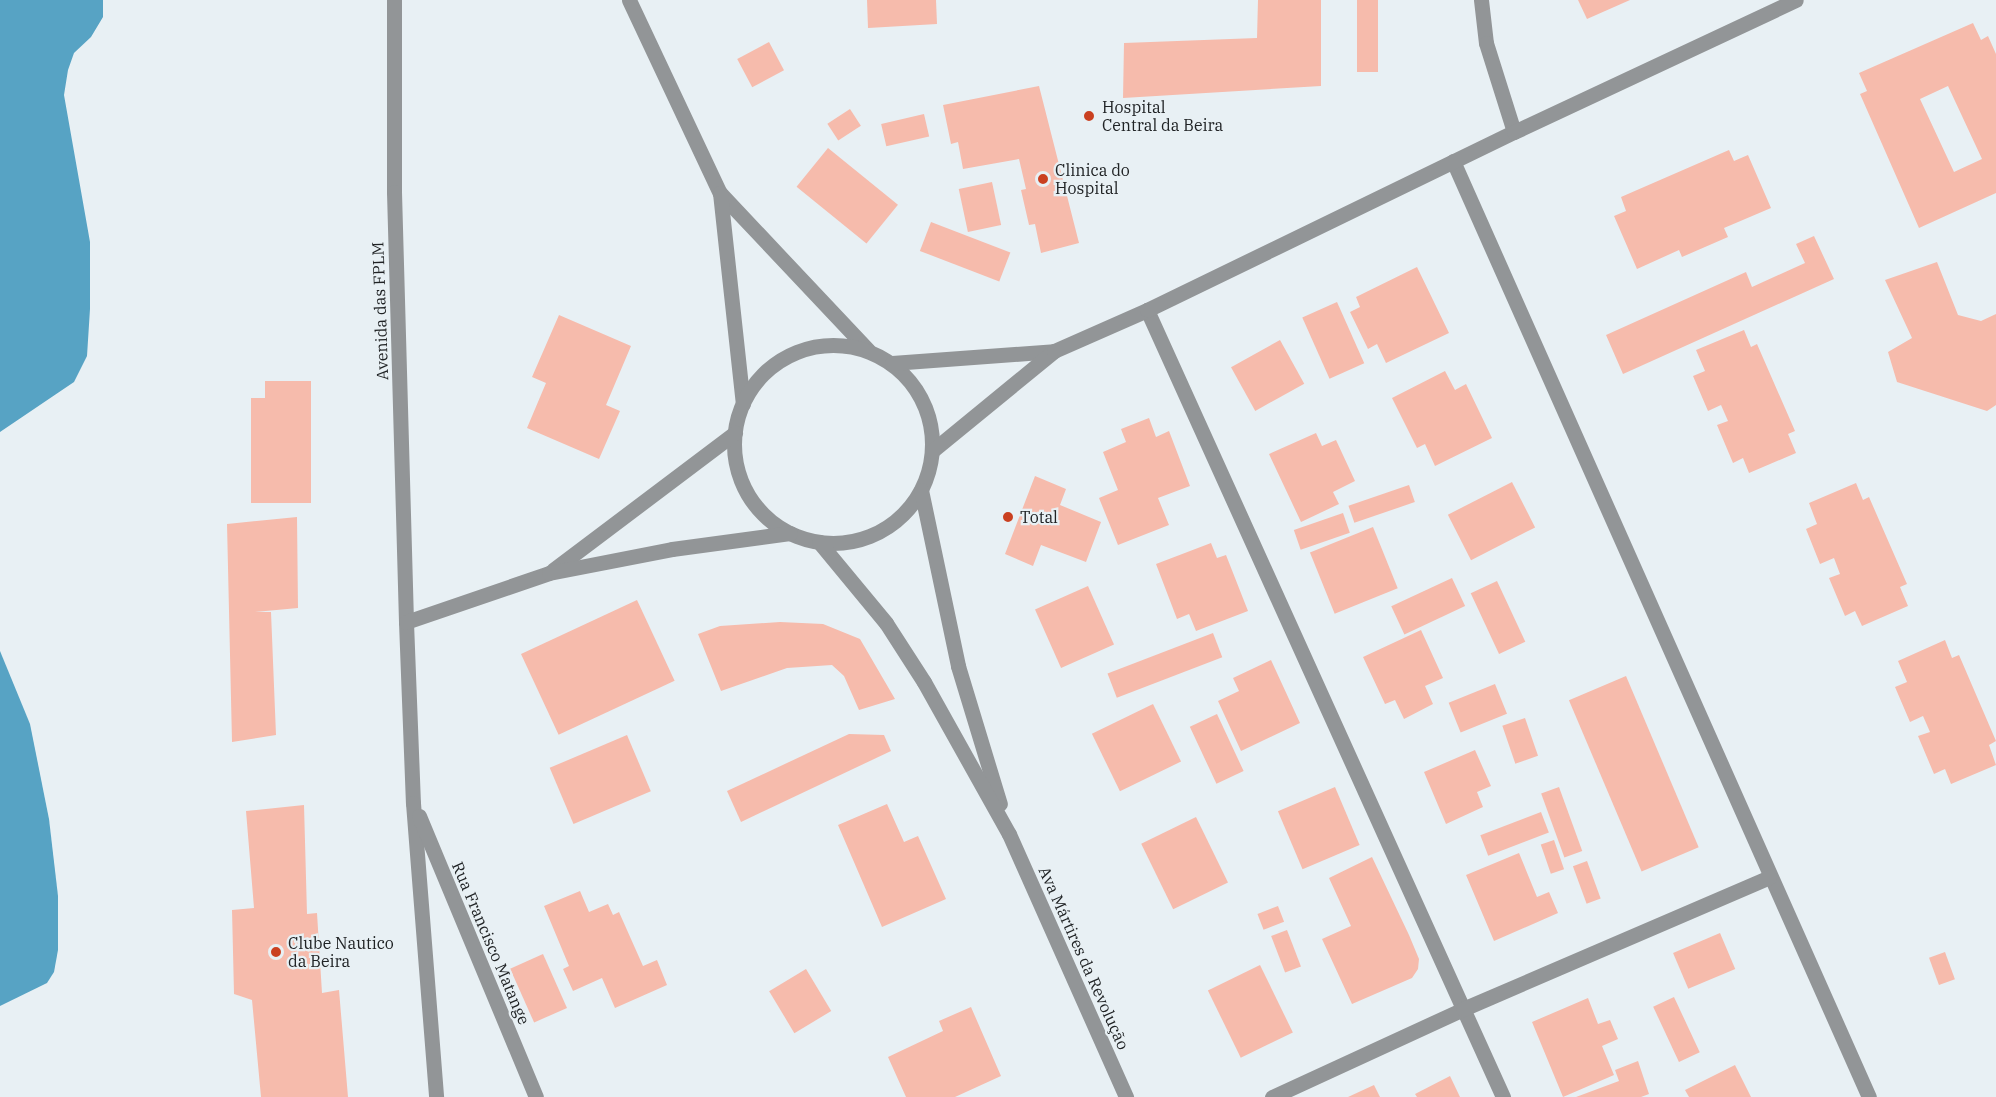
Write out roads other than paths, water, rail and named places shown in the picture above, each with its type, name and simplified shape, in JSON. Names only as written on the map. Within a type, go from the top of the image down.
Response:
[{"type":"street","name":"Avenida das FPLM","points":[[394,0],[394,192],[406,622],[413,803],[436,1097]]},
{"type":"street","points":[[629,0],[720,193],[868,350]]},
{"type":"street","points":[[1481,0],[1486,43],[1514,132]]},
{"type":"street","points":[[932,451],[1054,351],[1148,310],[1453,161],[1796,0]]},
{"type":"street","points":[[1453,161],[1869,1097]]},
{"type":"street","points":[[720,193],[743,404]]},
{"type":"street","points":[[1148,310],[1503,1097]]},
{"type":"street","points":[[838,344],[868,350],[892,363],[915,387],[929,418],[932,451],[929,471],[921,490],[903,515],[878,533],[850,542],[819,542],[790,533],[765,516],[747,492],[736,464],[735,433],[743,404],[759,378],[781,359],[808,347],[838,344]]},
{"type":"street","points":[[892,363],[1054,351]]},
{"type":"street","points":[[549,573],[735,433]]},
{"type":"street","points":[[921,490],[958,666],[1009,834]]},
{"type":"street","points":[[406,622],[549,573],[672,549],[790,533]]},
{"type":"street","points":[[819,542],[886,623],[924,682],[1009,834]]},
{"type":"street","name":"Rua Francisco Matange","points":[[413,803],[536,1097]]},
{"type":"street","name":"Ava Mártires da Revolução","points":[[1009,834],[1126,1097]]},
{"type":"street","points":[[1272,1097],[1463,1009],[1769,876]]},
{"type":"water","points":[[0,0],[103,0],[103,17],[91,37],[74,53],[68,70],[64,95],[90,242],[87,356],[74,382],[0,432]]},
{"type":"water","points":[[0,651],[30,724],[49,819],[58,896],[58,950],[54,972],[47,983],[0,1006]]},
{"type":"place","name":"Hospital Central da Beira","points":[[1089,116]]},
{"type":"place","name":"Clinica do Hospital","points":[[1043,179]]},
{"type":"place","name":"Total","points":[[1008,517]]},
{"type":"place","name":"Clube Nautico da Beira","points":[[276,952]]}]
